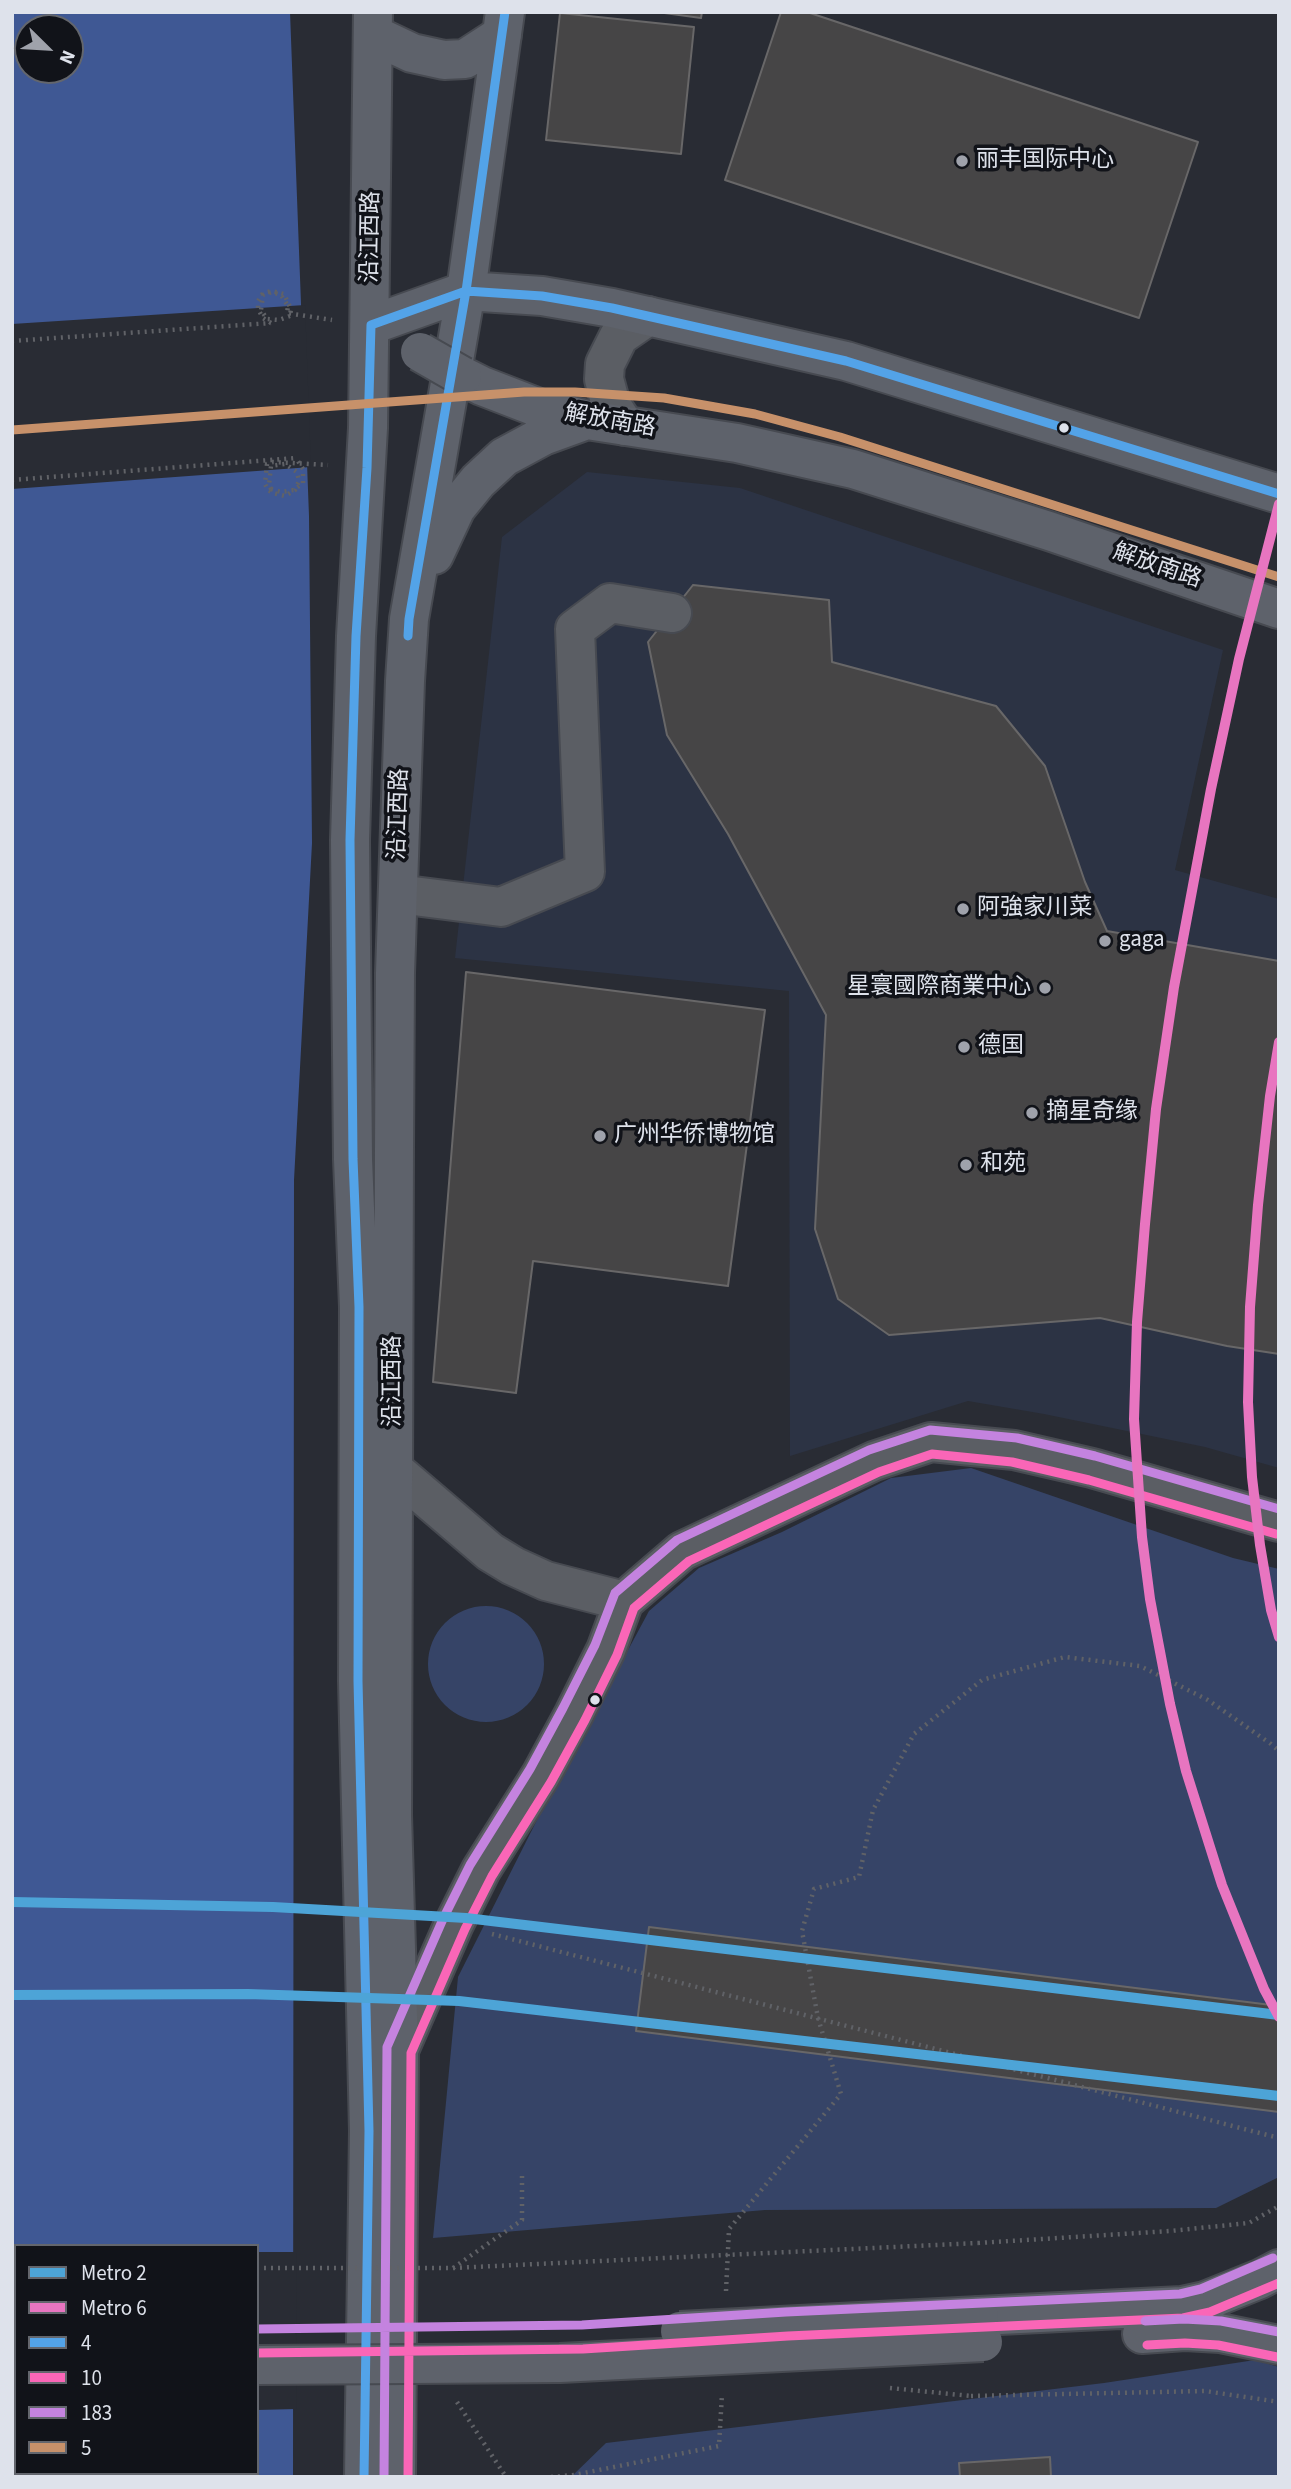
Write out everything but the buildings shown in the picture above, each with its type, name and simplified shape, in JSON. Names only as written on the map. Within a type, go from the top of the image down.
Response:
[{"type":"main road","points":[[374,24],[412,54],[444,60],[465,60],[504,24]]},
{"type":"main road","name":"沿江西路","points":[[364,2477],[369,2131],[358,1681],[359,1321],[352,1159],[350,840],[356,649],[367,468],[374,24]]},
{"type":"main road","name":"沿江西路","points":[[396,2477],[399,2050],[393,1815],[398,894],[409,619],[466,291],[504,24]]},
{"type":"main road","points":[[371,326],[466,291],[542,296],[648,316],[846,361],[1279,494]]},
{"type":"main road","name":"解放南路","points":[[371,326],[482,386],[539,408],[587,420],[737,443],[853,469],[1023,522],[1279,609]]},
{"type":"main road","points":[[409,619],[439,542],[456,508],[478,481],[504,457],[542,436],[587,420]]},
{"type":"main road","points":[[259,2365],[561,2363],[981,2329],[1182,2306],[1205,2301],[1279,2269]]},
{"type":"main road","points":[[259,2341],[582,2337],[787,2324],[1185,2331],[1220,2333],[1279,2345]]},
{"type":"street","points":[[625,426],[611,405],[604,379],[605,364],[619,336],[648,316]]},
{"type":"street","points":[[398,894],[501,907],[584,872],[575,629],[610,603],[672,613]]},
{"type":"street","points":[[399,2050],[454,1924],[481,1870],[541,1775],[574,1714],[606,1650],[624,1601],[682,1551],[874,1461],[931,1442],[1014,1450],[1279,1521]]},
{"type":"street","points":[[394,1470],[490,1552],[513,1566],[546,1581],[624,1601]]},
{"type":"path","points":[[12,341],[271,323],[263,318],[258,302],[262,293],[272,290],[284,294],[292,309],[289,315],[279,320],[267,318],[261,310],[263,295],[272,292],[281,295],[288,306],[289,315]]},
{"type":"path","points":[[12,480],[296,458],[303,469],[303,483],[293,490],[281,492],[271,489],[268,485],[271,466],[285,464],[298,472],[299,481],[295,490],[285,496],[268,490],[265,484],[267,464],[290,463]]},
{"type":"path","points":[[726,2297],[729,2230],[841,2094],[818,2018],[802,1931],[814,1889],[859,1877],[873,1810],[914,1734],[982,1680],[1065,1657],[1140,1666],[1208,1700],[1279,1751]]},
{"type":"path","points":[[454,1924],[1279,2138]]},
{"type":"path","points":[[453,2268],[522,2220],[522,2172]]},
{"type":"path","points":[[259,2268],[453,2268],[978,2244],[1249,2223],[1279,2206]]},
{"type":"path","points":[[971,2396],[1205,2391],[1279,2402]]},
{"type":"path","points":[[551,2477],[575,2475],[719,2446],[722,2392]]},
{"type":"path","points":[[455,2398],[506,2477]]},
{"type":"shaded area","points":[[12,12],[290,12],[309,516],[312,843],[294,1180],[293,2477],[12,2477]]},
{"type":"shaded area","points":[[587,472],[740,488],[1223,650],[1175,870],[1279,899],[1279,1468],[1205,1447],[968,1401],[790,1456],[789,991],[455,958],[502,537]]},
{"type":"shaded area","points":[[971,1468],[1233,1558],[1279,1569],[1279,2177],[1216,2208],[765,2210],[433,2238],[458,1977],[541,1812],[649,1611],[699,1568],[782,1532],[891,1478]]},
{"type":"shaded area","points":[[486,1606],[508,1611],[527,1623],[539,1642],[544,1664],[539,1686],[527,1705],[508,1717],[486,1722],[464,1717],[445,1705],[433,1686],[428,1664],[433,1642],[445,1623],[464,1611]]},
{"type":"shaded area","points":[[1255,2360],[1279,2367],[1279,2477],[571,2477],[606,2443],[1104,2383]]},
{"type":"pier","points":[[305,305],[311,467],[12,489],[12,324]]},
{"type":"pier","points":[[259,2252],[297,2252],[296,2409],[259,2410]]},
{"type":"pier","points":[[12,2253],[14,2253],[14,2416]]},
{"type":"metro line","name":"6","points":[[1279,504],[1239,659],[1211,789],[1174,987],[1156,1109],[1145,1224],[1137,1322],[1134,1419],[1142,1537],[1150,1599],[1186,1771],[1222,1885],[1264,1989],[1279,2017]]},
{"type":"metro line","name":"6","points":[[1279,1042],[1258,1205],[1250,1307],[1248,1402],[1252,1477],[1260,1545],[1271,1610],[1279,1637]]},
{"type":"metro line","name":"2","points":[[12,1902],[273,1907],[466,1918],[1279,2015]]},
{"type":"metro line","name":"2","points":[[12,1995],[248,1994],[459,2001],[1279,2096]]},
{"type":"transit line","name":"4","points":[[408,636],[466,291],[505,12]]},
{"type":"transit line","name":"4","points":[[364,2477],[369,2131],[358,1681],[359,1307],[353,1159],[350,840],[356,636],[367,468],[371,325],[466,291],[542,296],[612,308],[846,361],[1279,494]]},
{"type":"transit line","name":"5","points":[[12,430],[524,392],[575,392],[664,398],[755,414],[840,437],[1279,577]]},
{"type":"transit line","name":"183","points":[[384,2477],[387,2047],[443,1919],[470,1865],[530,1769],[563,1708],[595,1645],[615,1593],[677,1540],[869,1450],[930,1430],[1017,1438],[1095,1456],[1279,1509]]},
{"type":"transit line","name":"10","points":[[408,2477],[411,2053],[465,1929],[492,1876],[551,1782],[585,1720],[617,1655],[634,1608],[689,1561],[879,1472],[932,1454],[1012,1462],[1089,1480],[1276,1534]]},
{"type":"transit line","name":"183","points":[[259,2329],[582,2325],[786,2312],[1180,2294],[1201,2289],[1273,2258]]},
{"type":"transit line","name":"10","points":[[259,2353],[583,2349],[788,2336],[1183,2318],[1210,2312],[1279,2283]]},
{"type":"transit line","name":"183","points":[[1145,2321],[1221,2321],[1279,2332]]},
{"type":"transit line","name":"10","points":[[1147,2345],[1218,2345],[1277,2357]]},
{"type":"place","name":"丽丰国际中心","points":[[962,161]]},
{"type":"place","name":"阿強家川菜","points":[[963,909]]},
{"type":"place","name":"gaga","points":[[1105,941]]},
{"type":"place","name":"星寰國際商業中心","points":[[1045,988]]},
{"type":"place","name":"德国","points":[[964,1047]]},
{"type":"place","name":"摘星奇缘","points":[[1032,1113]]},
{"type":"place","name":"广州华侨博物馆","points":[[600,1136]]},
{"type":"place","name":"和苑","points":[[966,1165]]}]
